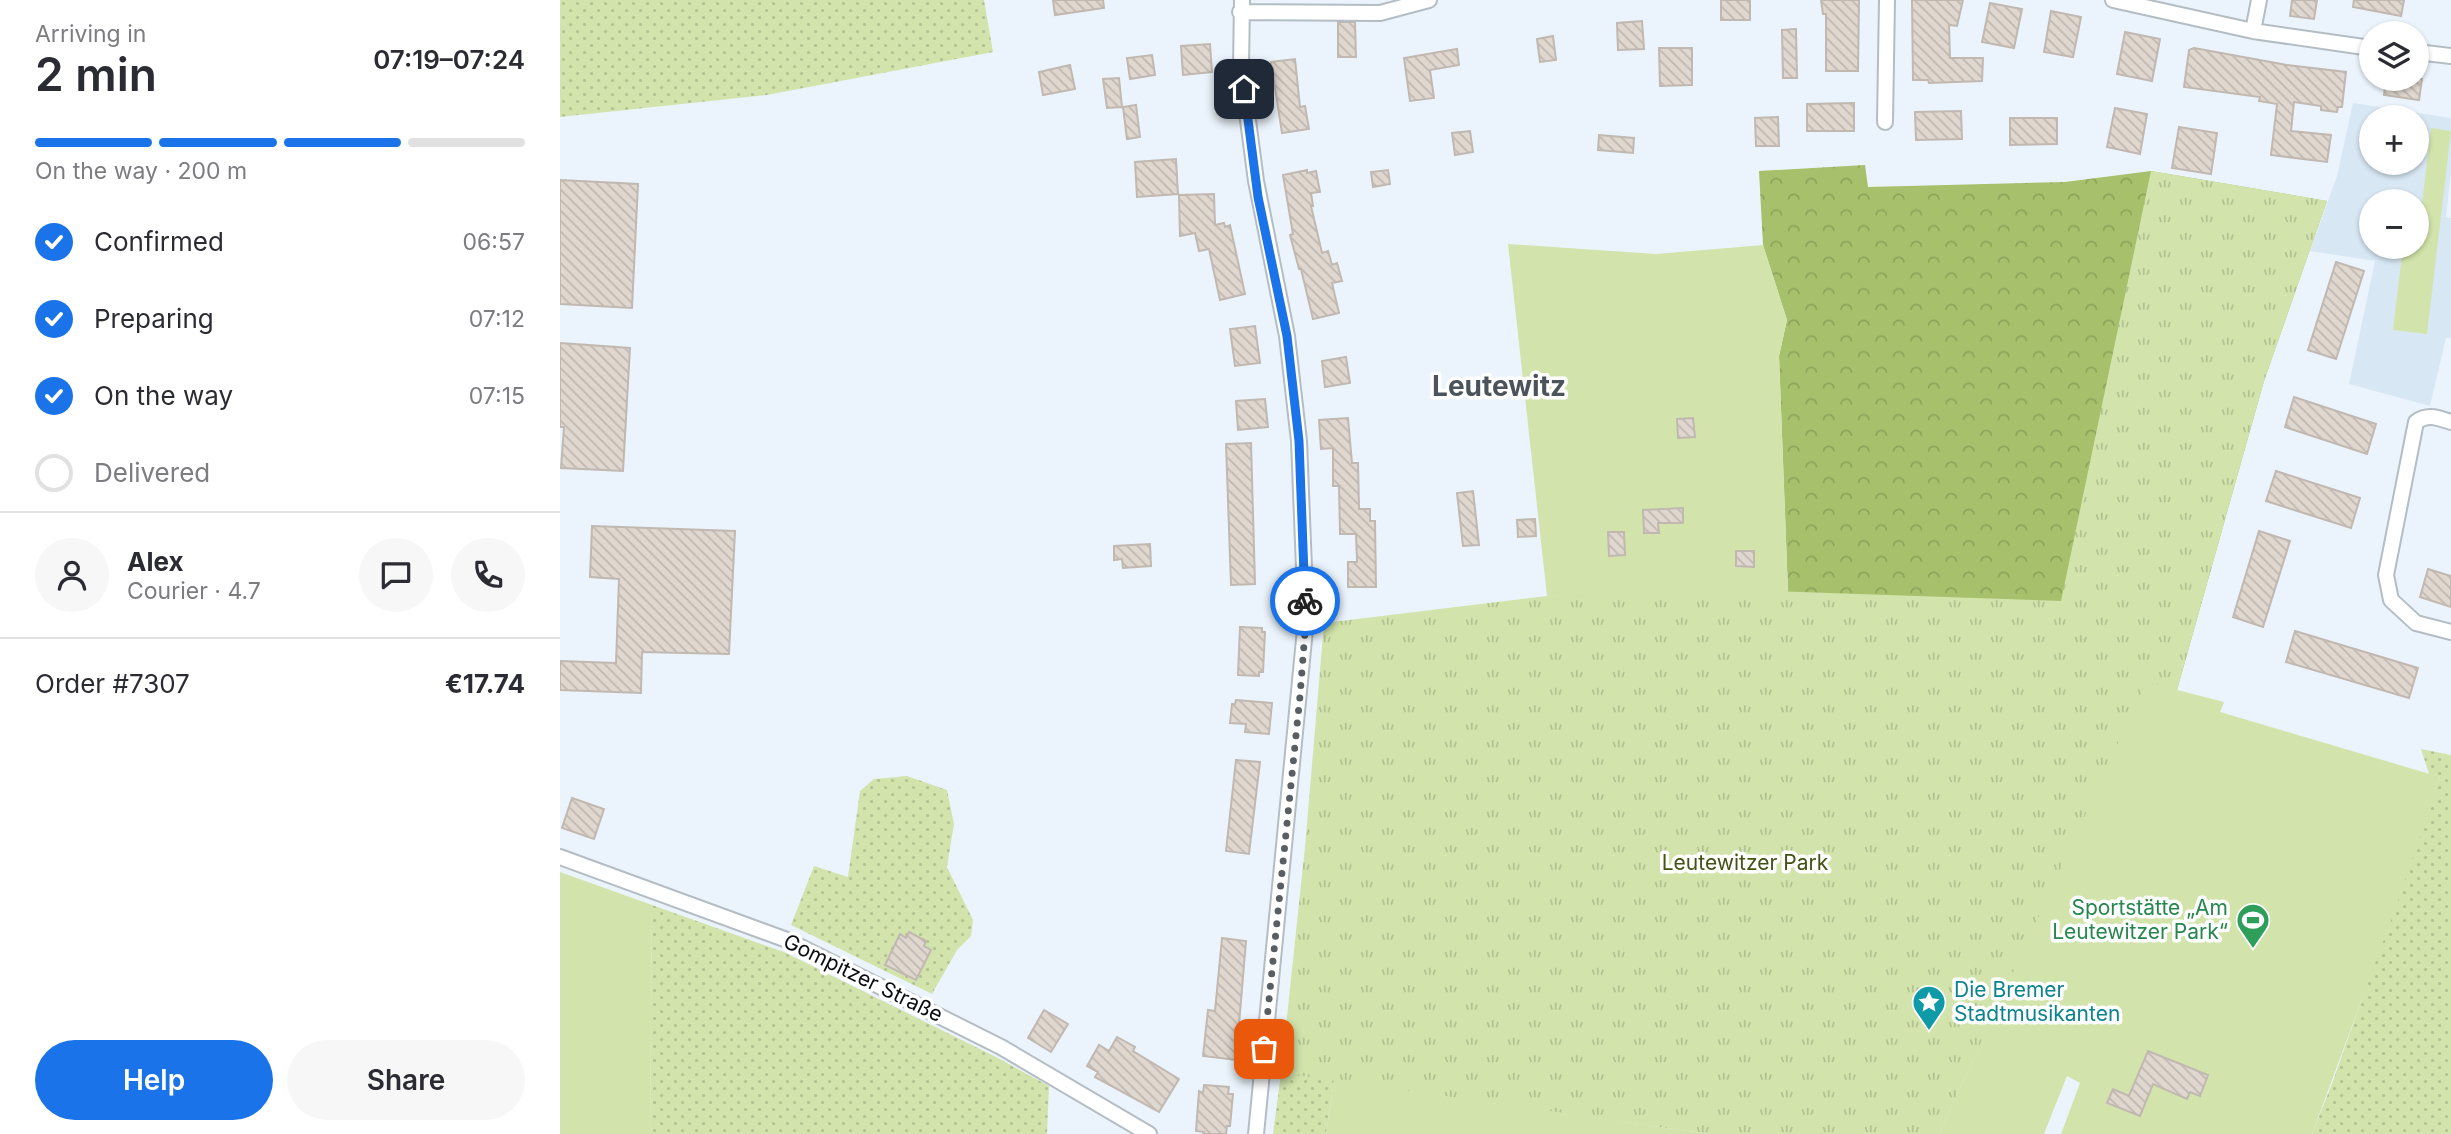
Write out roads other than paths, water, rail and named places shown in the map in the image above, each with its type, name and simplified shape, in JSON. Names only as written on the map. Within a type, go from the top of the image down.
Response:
[{"type":"street","points":[[1256,1134],[1306,619],[1299,441],[1287,336],[1258,197],[1241,66],[1241,6],[1380,13],[1429,0]]},
{"type":"street","points":[[1885,122],[1887,0]]},
{"type":"street","points":[[2113,0],[2253,31],[2359,46]]},
{"type":"street","points":[[2253,31],[2259,0]]},
{"type":"street","points":[[2429,53],[2451,56]]},
{"type":"street","points":[[2451,422],[2431,416],[2416,422],[2386,575],[2391,600],[2416,623],[2451,632]]},
{"type":"street","name":"Gompitzer Straße","points":[[560,857],[787,940],[1001,1047],[1149,1134]]},
{"type":"place","name":"Sportstätte „Am Leutewitzer Park“","points":[[2253,950]]},
{"type":"place","name":"Die Bremer Stadtmusikanten","points":[[1929,1032]]},
{"type":"district","name":"Leutewitz","points":[[1499,386]]},
{"type":"park label","name":"Leutewitzer Park","points":[[1745,863]]}]
